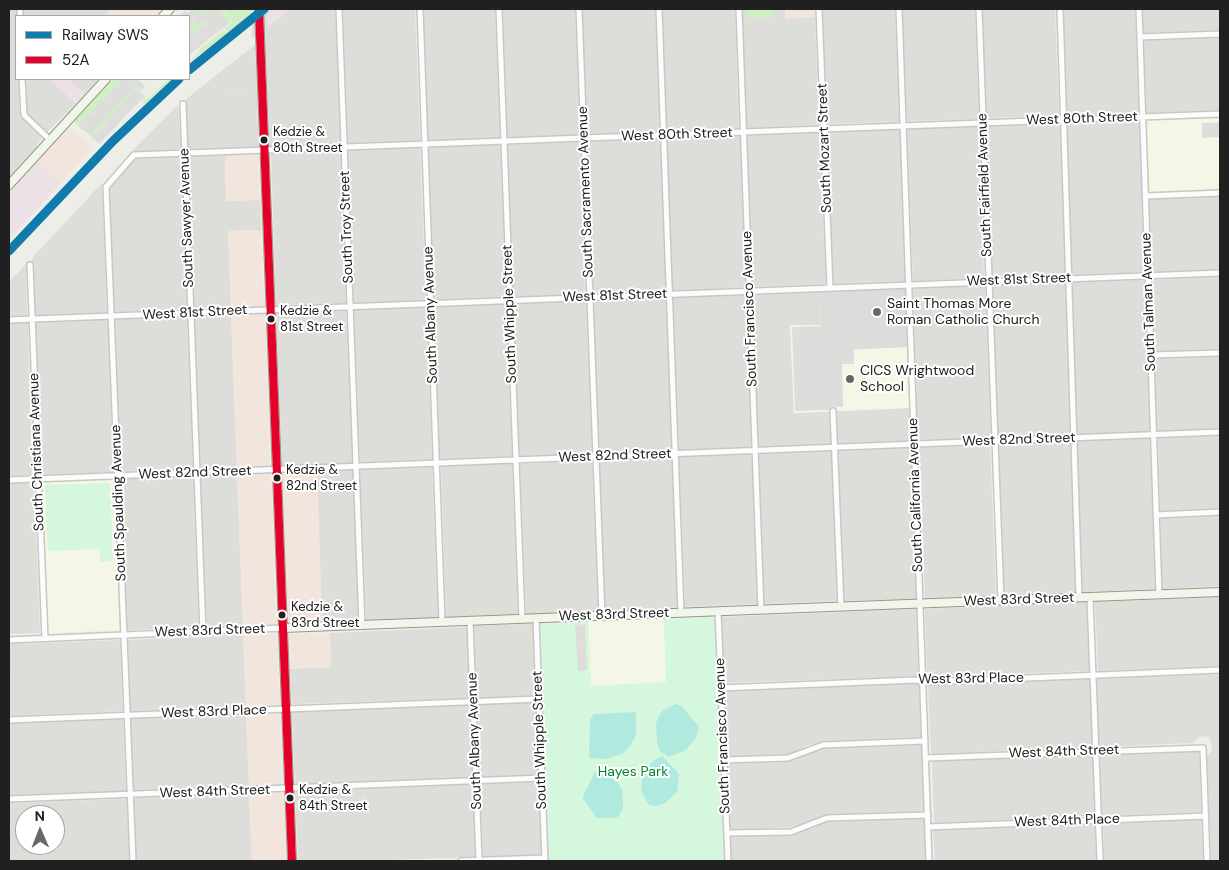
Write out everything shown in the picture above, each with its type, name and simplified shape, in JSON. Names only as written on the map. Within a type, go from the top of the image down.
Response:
[{"type":"main road","points":[[259,9],[292,861]]},
{"type":"main road","points":[[9,186],[105,80]]},
{"type":"main road","name":"West 83rd Street","points":[[283,628],[1220,592]]},
{"type":"street","name":"South Troy Street","points":[[339,9],[362,625]]},
{"type":"street","name":"South Albany Avenue","points":[[420,9],[442,622]]},
{"type":"street","name":"South Whipple Street","points":[[499,9],[522,619]]},
{"type":"street","name":"South Sacramento Avenue","points":[[579,9],[602,616]]},
{"type":"street","points":[[659,9],[681,613]]},
{"type":"street","name":"South Francisco Avenue","points":[[739,9],[761,610]]},
{"type":"street","name":"South Mozart Street","points":[[819,9],[830,288]]},
{"type":"street","name":"South California Avenue","points":[[899,9],[929,861]]},
{"type":"street","name":"South Fairfield Avenue","points":[[979,9],[1001,600]]},
{"type":"street","points":[[1060,9],[1079,598]]},
{"type":"street","name":"South Talman Avenue","points":[[1139,9],[1159,594]]},
{"type":"street","points":[[1140,37],[1220,34]]},
{"type":"street","points":[[22,80],[24,115],[50,140]]},
{"type":"street","name":"South Sawyer Avenue","points":[[182,104],[203,632]]},
{"type":"street","name":"West 80th Street","points":[[134,155],[1220,114]]},
{"type":"street","name":"South Spaulding Avenue","points":[[133,861],[106,187],[134,155]]},
{"type":"street","points":[[1146,196],[1220,193]]},
{"type":"street","name":"South Christiana Avenue","points":[[30,265],[45,638]]},
{"type":"street","name":"West 81st Street","points":[[9,320],[1220,273]]},
{"type":"street","points":[[1151,355],[1220,353]]},
{"type":"street","points":[[833,412],[841,607]]},
{"type":"street","name":"West 82nd Street","points":[[9,480],[1220,432]]},
{"type":"street","points":[[1156,515],[1220,512]]},
{"type":"street","points":[[1090,597],[1100,861]]},
{"type":"street","name":"South Francisco Avenue","points":[[718,612],[728,861]]},
{"type":"street","name":"South Whipple Street","points":[[536,618],[545,860]]},
{"type":"street","name":"South Albany Avenue","points":[[470,621],[480,861]]},
{"type":"street","name":"West 83rd Street","points":[[9,640],[283,628]]},
{"type":"street","name":"West 83rd Place","points":[[721,688],[915,680],[932,682],[1220,670]]},
{"type":"street","name":"West 83rd Place","points":[[9,720],[539,699]]},
{"type":"street","points":[[724,760],[788,758],[823,745],[925,741]]},
{"type":"street","name":"West 84th Street","points":[[926,758],[1203,748],[1206,816]]},
{"type":"street","name":"West 84th Street","points":[[9,799],[542,778]]},
{"type":"street","points":[[727,833],[791,832],[827,818],[928,815]]},
{"type":"street","points":[[1206,816],[1207,861]]},
{"type":"street","name":"West 84th Place","points":[[928,827],[1206,816]]},
{"type":"street","points":[[461,861],[545,860]]},
{"type":"shaded area","points":[[16,9],[15,80],[18,80],[20,115],[42,137],[36,148],[9,177],[9,10]]},
{"type":"shaded area","points":[[23,9],[108,9],[108,15],[23,15]]},
{"type":"shaded area","points":[[108,9],[161,9],[156,15],[108,15]]},
{"type":"shaded area","points":[[190,9],[199,9],[199,13],[205,15],[207,10],[220,11],[229,24],[209,39],[207,36],[208,40],[190,54],[190,35],[205,24],[207,27],[208,25],[207,22],[203,21],[202,25],[193,23],[193,18],[190,20],[190,15],[180,15],[185,10],[189,13]]},
{"type":"shaded area","points":[[260,9],[275,9],[267,15],[267,27],[252,39],[251,16]]},
{"type":"shaded area","points":[[275,9],[291,9],[267,27],[267,15]]},
{"type":"shaded area","points":[[291,9],[335,9],[341,144],[270,147],[265,29]]},
{"type":"shaded area","points":[[343,9],[415,9],[420,141],[348,144]]},
{"type":"shaded area","points":[[422,9],[495,9],[500,138],[428,140]]},
{"type":"shaded area","points":[[503,9],[575,9],[580,135],[507,137]]},
{"type":"shaded area","points":[[582,9],[655,9],[660,131],[587,134]]},
{"type":"shaded area","points":[[662,9],[735,9],[739,129],[667,131]]},
{"type":"shaded area","points":[[742,9],[785,9],[785,19],[815,17],[819,125],[747,128]]},
{"type":"shaded area","points":[[785,9],[815,9],[815,17],[785,19]]},
{"type":"shaded area","points":[[822,9],[895,9],[899,122],[827,124]]},
{"type":"shaded area","points":[[975,9],[979,119],[906,121],[902,10]]},
{"type":"shaded area","points":[[982,9],[1055,9],[1059,116],[986,118]]},
{"type":"shaded area","points":[[1062,9],[1135,9],[1139,113],[1066,116]]},
{"type":"shaded area","points":[[1142,9],[1220,9],[1220,30],[1143,33]]},
{"type":"shaded area","points":[[1220,37],[1220,110],[1146,113],[1144,40]]},
{"type":"shaded area","points":[[255,45],[257,95],[223,96],[223,108],[257,108],[259,147],[188,149],[186,99]]},
{"type":"shaded area","points":[[26,80],[51,80],[76,104],[47,132],[27,113]]},
{"type":"shaded area","points":[[51,80],[69,80],[85,94],[76,104]]},
{"type":"shaded area","points":[[69,80],[98,80],[85,94]]},
{"type":"shaded area","points":[[121,80],[138,80],[145,86],[140,91],[146,97],[99,144],[92,137],[103,126],[106,127],[104,124],[115,112],[119,114],[116,111],[136,89],[140,90],[132,84],[134,87],[115,109],[111,107],[113,110],[102,123],[98,120],[101,124],[91,135],[81,129],[79,125],[89,114],[93,116],[91,112],[102,100],[106,102],[103,99],[116,85],[120,87],[117,83]]},
{"type":"shaded area","points":[[257,95],[257,108],[223,108],[222,96]]},
{"type":"shaded area","points":[[178,105],[181,149],[131,152]]},
{"type":"shaded area","points":[[1220,117],[1220,190],[1149,192],[1147,120]]},
{"type":"shaded area","points":[[1139,121],[1145,272],[1072,275],[1067,123]]},
{"type":"shaded area","points":[[1220,122],[1220,137],[1202,138],[1202,123]]},
{"type":"shaded area","points":[[1060,123],[1065,275],[992,278],[987,126]]},
{"type":"shaded area","points":[[979,126],[984,278],[913,281],[907,129]]},
{"type":"shaded area","points":[[69,127],[93,148],[60,184],[37,162]]},
{"type":"shaded area","points":[[900,129],[905,281],[832,284],[827,132]]},
{"type":"shaded area","points":[[819,132],[826,284],[753,287],[747,135]]},
{"type":"shaded area","points":[[740,135],[745,287],[673,291],[667,138]]},
{"type":"shaded area","points":[[660,138],[666,290],[593,294],[587,141]]},
{"type":"shaded area","points":[[579,142],[585,294],[513,297],[507,145]]},
{"type":"shaded area","points":[[500,144],[506,297],[434,300],[428,147]]},
{"type":"shaded area","points":[[420,147],[426,300],[354,303],[348,150]]},
{"type":"shaded area","points":[[341,151],[346,303],[276,305],[271,153]]},
{"type":"shaded area","points":[[258,154],[260,200],[226,201],[225,155]]},
{"type":"shaded area","points":[[225,155],[226,201],[260,200],[261,230],[228,231],[231,307],[194,308],[188,157]]},
{"type":"shaded area","points":[[181,157],[187,309],[114,312],[109,185],[134,159]]},
{"type":"shaded area","points":[[37,162],[60,184],[9,240],[9,192]]},
{"type":"shaded area","points":[[102,183],[107,313],[35,315],[32,258]]},
{"type":"shaded area","points":[[1220,196],[1220,269],[1152,272],[1149,199]]},
{"type":"shaded area","points":[[261,230],[264,306],[231,307],[228,231]]},
{"type":"shaded area","points":[[26,264],[27,315],[9,316],[9,282]]},
{"type":"shaded area","points":[[1220,277],[1220,349],[1154,352],[1152,280]]},
{"type":"shaded area","points":[[1144,280],[1150,432],[1077,435],[1072,282]]},
{"type":"shaded area","points":[[1065,283],[1070,435],[998,438],[992,285]]},
{"type":"shaded area","points":[[985,286],[991,438],[918,440],[913,288]]},
{"type":"shaded area","points":[[905,289],[907,347],[822,351],[820,292]]},
{"type":"shaded area","points":[[820,292],[821,325],[791,325],[794,413],[909,408],[910,441],[758,447],[754,295]]},
{"type":"shaded area","points":[[746,295],[752,447],[679,450],[673,298]]},
{"type":"shaded area","points":[[666,298],[672,450],[599,453],[593,301]]},
{"type":"shaded area","points":[[586,301],[592,453],[519,456],[514,303]]},
{"type":"shaded area","points":[[506,304],[512,456],[439,459],[434,307]]},
{"type":"shaded area","points":[[426,307],[432,459],[360,462],[354,310]]},
{"type":"shaded area","points":[[346,311],[353,463],[282,466],[276,313]]},
{"type":"shaded area","points":[[265,314],[270,466],[237,467],[231,315]]},
{"type":"shaded area","points":[[231,315],[237,467],[200,468],[194,317]]},
{"type":"shaded area","points":[[187,317],[193,469],[121,471],[115,319]]},
{"type":"shaded area","points":[[108,319],[113,472],[41,475],[35,323]]},
{"type":"shaded area","points":[[9,323],[28,323],[32,475],[9,476]]},
{"type":"shaded area","name":"CICS Wrightwood School","points":[[790,325],[821,325],[823,351],[907,347],[909,408],[794,413]]},
{"type":"shaded area","points":[[839,325],[853,325],[854,364],[842,364],[843,407],[831,407],[829,410],[795,411],[792,327],[821,326],[822,340],[839,340]]},
{"type":"shaded area","points":[[1220,356],[1220,429],[1157,432],[1155,359]]},
{"type":"shaded area","points":[[1220,436],[1220,508],[1160,511],[1158,438]]},
{"type":"shaded area","points":[[1150,438],[1155,589],[1082,592],[1077,441]]},
{"type":"shaded area","points":[[1071,441],[1076,592],[1004,595],[998,444]]},
{"type":"shaded area","points":[[990,445],[996,596],[925,598],[919,448]]},
{"type":"shaded area","points":[[911,448],[916,599],[844,601],[838,451]]},
{"type":"shaded area","points":[[832,451],[837,601],[764,604],[759,454]]},
{"type":"shaded area","points":[[752,454],[757,604],[685,607],[679,457]]},
{"type":"shaded area","points":[[672,457],[678,607],[605,611],[599,460]]},
{"type":"shaded area","points":[[592,461],[598,612],[526,615],[520,464]]},
{"type":"shaded area","points":[[512,463],[518,614],[446,617],[441,466]]},
{"type":"shaded area","points":[[432,467],[438,618],[366,620],[360,470]]},
{"type":"shaded area","points":[[353,470],[358,621],[322,622],[317,472]]},
{"type":"shaded area","points":[[317,472],[322,622],[288,623],[282,473]]},
{"type":"shaded area","points":[[271,473],[276,624],[243,625],[237,475]]},
{"type":"shaded area","points":[[237,475],[243,625],[207,627],[200,476]]},
{"type":"shaded area","points":[[193,476],[199,627],[127,630],[121,479]]},
{"type":"shaded area","points":[[113,479],[120,630],[47,633],[42,482]]},
{"type":"shaded area","points":[[9,483],[34,483],[40,633],[9,634]]},
{"type":"shaded area","points":[[1220,516],[1220,586],[1162,589],[1161,518]]},
{"type":"shaded area","points":[[1220,597],[1220,666],[1098,671],[1095,602]]},
{"type":"shaded area","points":[[1087,602],[1089,671],[927,677],[925,609]]},
{"type":"shaded area","points":[[916,609],[919,676],[724,683],[721,617]]},
{"type":"shaded area","points":[[664,619],[666,682],[591,686],[588,622]]},
{"type":"shaded area","points":[[533,624],[536,696],[477,698],[474,626]]},
{"type":"shaded area","points":[[585,624],[587,670],[578,671],[575,625]]},
{"type":"shaded area","points":[[467,627],[470,698],[292,704],[290,669],[331,667],[330,633]]},
{"type":"shaded area","points":[[330,633],[331,667],[290,668],[289,634]]},
{"type":"shaded area","points":[[277,634],[280,705],[246,706],[243,635]]},
{"type":"shaded area","points":[[243,635],[246,706],[130,711],[128,640]]},
{"type":"shaded area","points":[[120,640],[123,711],[9,716],[9,679],[21,679],[20,644]]},
{"type":"shaded area","points":[[9,644],[20,644],[21,679],[9,679]]},
{"type":"shaded area","points":[[1220,674],[1220,861],[1211,861],[1207,756],[1212,751],[1211,741],[1204,736],[1199,737],[1192,743],[1099,747],[1096,679]]},
{"type":"shaded area","points":[[1090,679],[1092,747],[931,754],[928,685]]},
{"type":"shaded area","points":[[919,682],[921,737],[822,741],[806,746],[791,754],[727,757],[724,691]]},
{"type":"shaded area","points":[[537,702],[539,776],[480,778],[477,704]]},
{"type":"shaded area","points":[[676,704],[682,706],[699,729],[695,739],[686,750],[669,757],[660,751],[657,742],[656,724],[663,710]]},
{"type":"shaded area","points":[[470,705],[473,778],[295,784],[292,712]]},
{"type":"shaded area","points":[[636,712],[636,735],[630,746],[622,754],[606,759],[589,758],[590,719],[594,714]]},
{"type":"shaded area","points":[[280,713],[282,785],[249,786],[246,714]]},
{"type":"shaded area","points":[[246,714],[249,786],[133,790],[131,718]]},
{"type":"shaded area","points":[[123,718],[126,791],[9,796],[9,723]]},
{"type":"shaded area","points":[[922,745],[924,811],[827,815],[793,827],[730,830],[727,764],[784,762],[823,749]]},
{"type":"shaded area","points":[[1199,750],[1201,812],[1102,816],[1100,754]]},
{"type":"shaded area","points":[[1094,755],[1095,816],[934,823],[932,761]]},
{"type":"shaded area","points":[[662,756],[679,774],[677,792],[665,803],[656,806],[649,805],[641,787],[643,771],[653,761]]},
{"type":"shaded area","points":[[595,772],[609,775],[618,783],[622,790],[623,808],[618,817],[597,818],[583,799]]},
{"type":"shaded area","points":[[539,781],[542,855],[483,857],[480,784]]},
{"type":"shaded area","points":[[473,784],[476,857],[298,861],[295,792]]},
{"type":"shaded area","points":[[284,792],[286,861],[252,861],[249,794]]},
{"type":"shaded area","points":[[249,794],[252,861],[136,861],[133,798]]},
{"type":"shaded area","points":[[127,799],[129,861],[9,861],[9,803]]},
{"type":"shaded area","points":[[924,818],[926,861],[731,861],[730,837],[787,835],[825,822]]},
{"type":"shaded area","points":[[1201,818],[1203,861],[1104,861],[1103,823]]},
{"type":"shaded area","points":[[1095,824],[1096,861],[935,861],[933,830]]},
{"type":"green space","points":[[199,9],[222,9],[232,22],[229,24],[220,11],[205,15],[199,13]]},
{"type":"green space","points":[[223,9],[252,9],[252,15],[228,32],[225,29],[233,22]]},
{"type":"green space","points":[[746,9],[773,9],[773,17],[747,18]]},
{"type":"green space","points":[[194,19],[202,25],[203,21],[207,22],[208,26],[205,24],[190,35],[190,27],[193,24],[190,21]]},
{"type":"green space","points":[[224,30],[227,33],[190,63],[201,48]]},
{"type":"green space","points":[[112,80],[121,80],[117,83],[120,87],[116,85],[104,99],[106,102],[103,100],[91,113],[93,116],[90,114],[79,125],[82,127],[81,129],[75,123],[76,119]]},
{"type":"green space","points":[[168,80],[172,80],[145,104],[142,101],[150,97]]},
{"type":"green space","points":[[133,83],[140,91],[136,89],[117,111],[119,114],[116,112],[104,124],[106,127],[102,126],[93,137],[94,141],[87,133],[90,135],[98,120],[102,122],[113,110],[111,107],[114,109],[134,87]]},
{"type":"green space","points":[[110,483],[113,561],[100,562],[100,549],[48,551],[45,485]]},
{"type":"green space","name":"Hayes Park","points":[[711,617],[715,621],[725,861],[549,861],[540,626],[544,624],[588,622],[591,686],[666,682],[664,619]]},
{"type":"rail line","name":"SWS","points":[[190,69],[264,9]]},
{"type":"rail line","name":"SWS","points":[[9,251],[113,141],[178,80]]},
{"type":"transit line","name":"52A","points":[[259,9],[292,861]]},
{"type":"place","name":"Kedzie & 80th Street","points":[[264,140]]},
{"type":"place","name":"Saint Thomas More Roman Catholic Church","points":[[877,312]]},
{"type":"place","name":"Kedzie & 81st Street","points":[[271,319]]},
{"type":"place","name":"CICS Wrightwood School","points":[[850,379]]},
{"type":"place","name":"Kedzie & 82nd Street","points":[[277,478]]},
{"type":"place","name":"Kedzie & 83rd Street","points":[[282,615]]},
{"type":"place","name":"Kedzie & 84th Street","points":[[290,798]]}]
